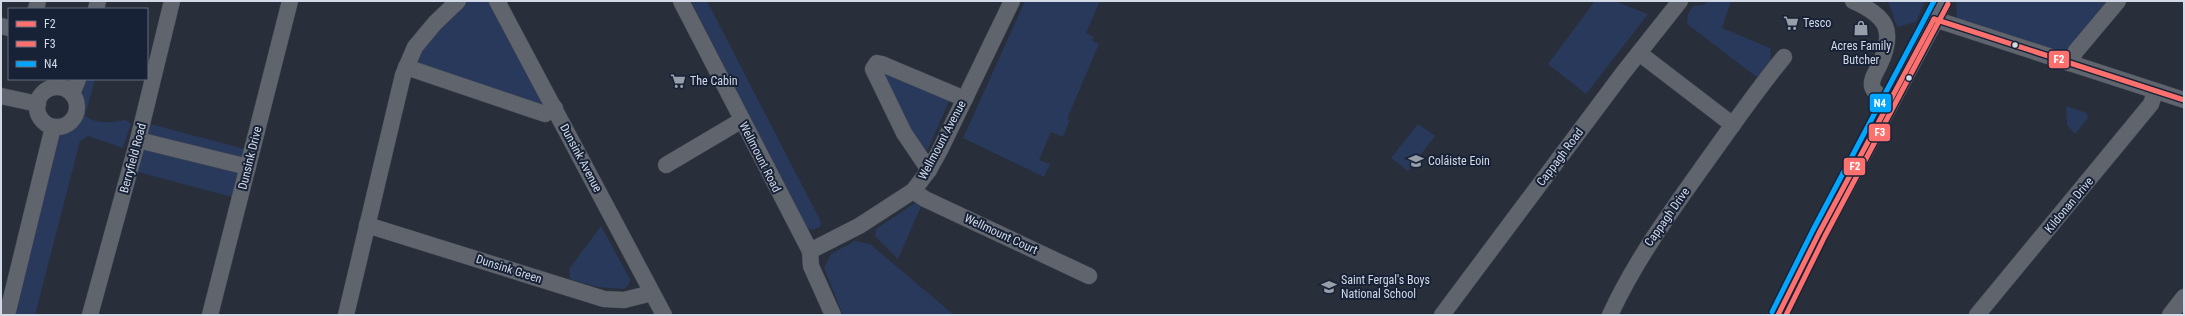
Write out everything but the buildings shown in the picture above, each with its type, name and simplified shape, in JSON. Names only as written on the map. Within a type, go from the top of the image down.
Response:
[{"type":"main road","points":[[1778,315],[1934,19],[1942,1]]},
{"type":"street","name":"Berryfield Road","points":[[90,315],[138,140],[172,1]]},
{"type":"street","name":"Dunsink Drive","points":[[210,315],[277,47],[290,1]]},
{"type":"street","points":[[346,315],[406,67],[414,47],[435,23],[458,1]]},
{"type":"street","name":"Dunsink Avenue","points":[[497,1],[664,315]]},
{"type":"street","name":"Wellmount Road","points":[[681,1],[810,251],[811,266],[833,315]]},
{"type":"street","name":"Wellmount Avenue","points":[[810,251],[859,226],[913,191],[929,170],[1012,1]]},
{"type":"street","name":"Cappagh Road","points":[[1442,315],[1680,1]]},
{"type":"street","points":[[1853,1],[1871,9],[1882,18],[1888,38],[1887,51],[1872,80],[1872,86],[1875,92],[1889,103]]},
{"type":"street","points":[[2069,63],[2076,51],[2118,1]]},
{"type":"street","points":[[1934,19],[2184,100]]},
{"type":"street","points":[[1639,54],[1733,125]]},
{"type":"street","name":"Cappagh Drive","points":[[1610,315],[1626,282],[1655,234],[1784,57]]},
{"type":"street","points":[[929,170],[904,133],[873,69],[877,63],[882,64],[965,99]]},
{"type":"street","points":[[406,67],[545,114],[555,108]]},
{"type":"street","points":[[72,94],[78,80]]},
{"type":"street","points":[[55,88],[67,90],[72,94],[77,105],[74,117],[65,125],[53,127],[47,124],[39,116],[38,104],[44,93],[55,88]]},
{"type":"street","name":"Kildonan Drive","points":[[1977,315],[2152,104],[2156,92]]},
{"type":"street","points":[[1,96],[38,104]]},
{"type":"street","points":[[666,165],[742,120]]},
{"type":"street","points":[[7,315],[53,127]]},
{"type":"street","points":[[138,140],[248,167]]},
{"type":"street","name":"Wellmount Court","points":[[913,191],[926,199],[1089,276]]},
{"type":"street","name":"Dunsink Green","points":[[367,225],[604,298],[624,300],[652,293]]},
{"type":"street","points":[[2170,315],[2184,297]]},
{"type":"shaded area","points":[[460,1],[496,1],[558,116],[406,67]]},
{"type":"shaded area","points":[[691,1],[707,1],[821,222],[820,227],[811,230],[804,225]]},
{"type":"shaded area","points":[[1025,1],[1100,1],[1086,33],[1094,37],[1092,40],[1099,44],[1067,119],[1070,120],[1063,137],[1051,132],[1039,160],[1050,164],[1044,177],[963,138]]},
{"type":"shaded area","points":[[1595,1],[1614,1],[1648,14],[1586,94],[1548,64]]},
{"type":"shaded area","points":[[1708,1],[1731,1],[1722,28],[1770,48],[1771,61],[1758,78],[1687,24],[1688,14],[1693,6],[1704,5]]},
{"type":"shaded area","points":[[1888,1],[1925,1],[1916,22],[1897,27]]},
{"type":"shaded area","points":[[1956,1],[2108,1],[2063,56],[1957,20]]},
{"type":"shaded area","points":[[880,70],[950,99],[927,151],[910,133]]},
{"type":"shaded area","points":[[80,80],[95,80],[85,116],[100,122],[126,120],[131,124],[123,148],[88,136],[80,141],[35,315],[8,315],[56,124],[73,119],[77,114],[80,102]]},
{"type":"shaded area","points":[[2066,106],[2087,113],[2088,118],[2075,134],[2067,125]]},
{"type":"shaded area","points":[[143,122],[252,151],[248,166],[138,139]]},
{"type":"shaded area","points":[[1418,124],[1435,136],[1408,171],[1391,158]]},
{"type":"shaded area","points":[[138,140],[248,167],[240,199],[130,170]]},
{"type":"shaded area","points":[[915,203],[922,204],[898,259],[875,236],[876,229]]},
{"type":"shaded area","points":[[601,226],[630,279],[629,284],[624,289],[597,287],[570,279],[569,269]]},
{"type":"shaded area","points":[[855,241],[870,244],[954,315],[843,315],[824,268],[831,254]]},
{"type":"transit line","name":"N4","points":[[1772,312],[1813,230],[1934,1]]},
{"type":"transit line","name":"F3","points":[[1786,315],[1825,236],[1948,4]]},
{"type":"transit line","name":"F2","points":[[1934,19],[2184,100]]},
{"type":"transit line","name":"F2","points":[[1778,315],[1819,233],[1934,19]]},
{"type":"place","name":"Tesco","points":[[1791,23]]},
{"type":"place","name":"Acres Family Butcher","points":[[1861,28]]},
{"type":"place","name":"The Cabin","points":[[678,81]]},
{"type":"place","name":"Coláiste Eoin","points":[[1416,161]]},
{"type":"place","name":"Saint Fergal's Boys National School","points":[[1329,287]]}]
